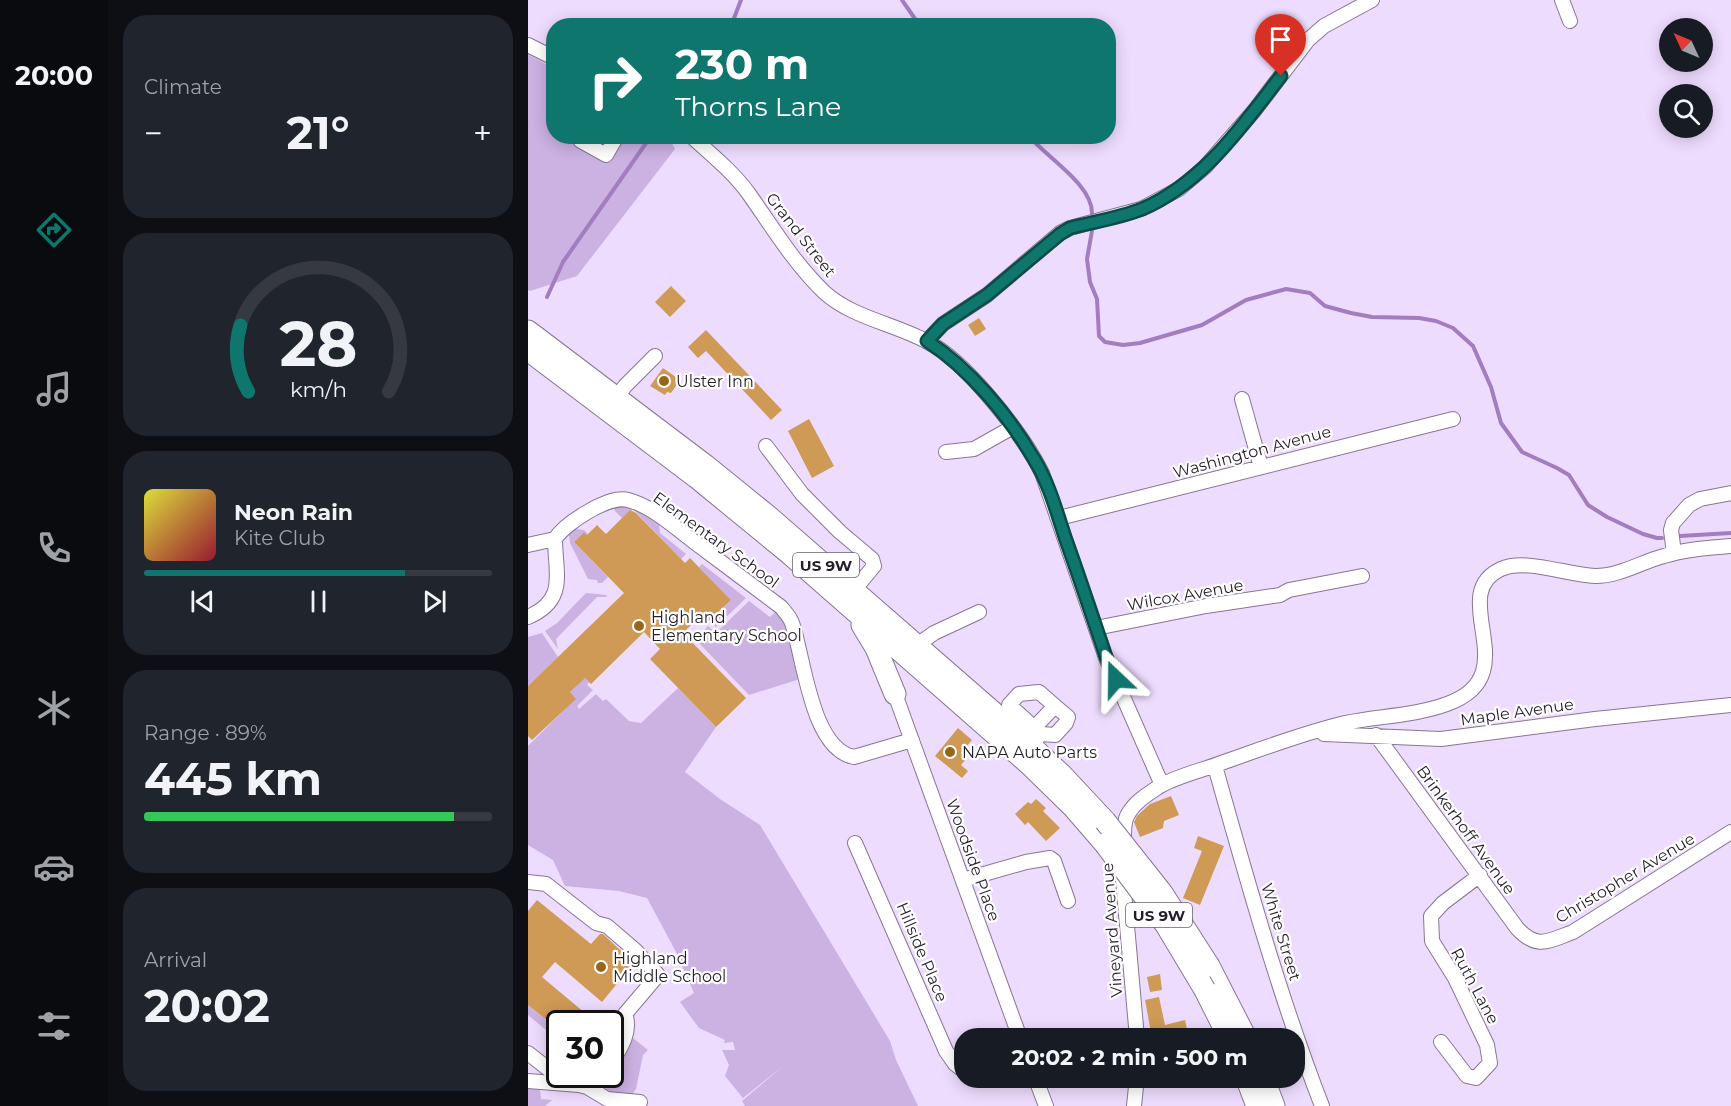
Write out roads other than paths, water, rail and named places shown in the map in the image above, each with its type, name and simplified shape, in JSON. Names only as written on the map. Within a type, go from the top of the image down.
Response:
[{"type":"highway","name":"US 9W","points":[[528,331],[745,496],[847,593],[922,670],[1044,778],[1105,844],[1155,909],[1205,990],[1224,1028]]},
{"type":"highway","name":"US 9W","points":[[528,350],[1036,736],[1062,775],[1105,821],[1162,893],[1209,966],[1241,1028]]},
{"type":"highway","points":[[847,593],[869,635],[895,694]]},
{"type":"highway","points":[[895,694],[896,679],[900,673],[906,669],[922,670]]},
{"type":"highway","points":[[1250,1088],[1257,1106]]},
{"type":"highway","points":[[1267,1088],[1274,1106]]},
{"type":"street","points":[[927,341],[943,324],[987,295],[1060,234],[1070,228],[1141,209],[1179,189],[1205,167],[1254,111],[1308,40],[1324,26],[1372,0]]},
{"type":"street","points":[[1562,0],[1570,21]]},
{"type":"street","points":[[528,45],[546,54]]},
{"type":"street","points":[[586,144],[606,155],[612,144]]},
{"type":"street","name":"Grand Street","points":[[699,144],[747,192],[798,264],[825,293],[848,308],[927,341],[942,351],[971,378],[1013,427],[1035,459],[1059,518],[1106,657],[1162,785]]},
{"type":"street","points":[[616,398],[655,356]]},
{"type":"street","points":[[1242,399],[1261,467]]},
{"type":"street","name":"Washington Avenue","points":[[1059,518],[1453,419]]},
{"type":"street","points":[[946,452],[974,449],[1013,427]]},
{"type":"street","points":[[766,446],[802,494],[840,532],[873,559],[874,566],[847,593]]},
{"type":"street","points":[[1674,553],[1671,530],[1673,523],[1689,505],[1700,499],[1731,493]]},
{"type":"street","name":"Elementary School","points":[[555,539],[572,520],[611,500],[620,498],[629,500],[653,512],[781,608],[791,620],[810,695],[822,726],[836,749],[844,756],[854,758],[912,741]]},
{"type":"street","points":[[528,545],[555,539],[558,565],[557,588],[549,602],[528,617]]},
{"type":"street","name":"Vineyard Avenue","points":[[1136,1028],[1122,871],[1126,817],[1137,802],[1162,785],[1306,733],[1347,723],[1440,707],[1461,699],[1478,683],[1484,671],[1486,652],[1479,599],[1484,585],[1502,569],[1520,566],[1595,576],[1627,570],[1674,553],[1731,546]]},
{"type":"street","name":"Wilcox Avenue","points":[[1096,628],[1206,606],[1280,595],[1289,590],[1362,576]]},
{"type":"street","points":[[917,645],[934,633],[979,612]]},
{"type":"street","points":[[1012,718],[1009,705],[1019,694],[1039,692],[1068,717],[1066,723],[1055,735],[1036,736]]},
{"type":"street","name":"Woodside Place","points":[[895,694],[1016,1028]]},
{"type":"street","name":"Maple Avenue","points":[[1306,733],[1442,739],[1595,719],[1731,705]]},
{"type":"street","points":[[1036,736],[1055,706]]},
{"type":"street","name":"Brinkerhoff Avenue","points":[[1376,735],[1517,928],[1532,941]]},
{"type":"street","name":"White Street","points":[[1215,765],[1252,897],[1299,1047],[1322,1106]]},
{"type":"street","name":"Christopher Avenue","points":[[1532,941],[1547,941],[1573,932],[1731,832]]},
{"type":"street","name":"Hillside Place","points":[[855,843],[946,1051],[954,1063]]},
{"type":"street","points":[[963,880],[1026,862],[1050,858],[1054,861],[1068,901]]},
{"type":"street","name":"Ruth Lane","points":[[1441,1042],[1467,1076],[1476,1078],[1490,1063],[1487,1045],[1455,978],[1432,941],[1431,916],[1443,903],[1480,875]]},
{"type":"street","points":[[528,882],[546,884],[596,923],[607,926],[635,950],[658,975],[625,1014],[628,1031],[624,1039]]},
{"type":"street","points":[[528,1053],[546,1067]]},
{"type":"street","points":[[528,1081],[546,1082]]},
{"type":"street","points":[[589,1088],[607,1099],[640,1102]]},
{"type":"street","points":[[1039,1088],[1046,1106]]},
{"type":"street","points":[[1134,1106],[1136,1088]]},
{"type":"waterway","points":[[734,18],[741,0]]},
{"type":"waterway","points":[[902,0],[914,18]]},
{"type":"waterway","points":[[547,297],[563,262],[645,144]]},
{"type":"waterway","points":[[1037,144],[1077,181],[1090,202],[1092,213]]},
{"type":"waterway","points":[[1092,231],[1087,259],[1090,282],[1097,299],[1099,336],[1105,342],[1123,345],[1140,343],[1202,325],[1246,300],[1286,289],[1310,293],[1325,306],[1351,313],[1372,317],[1419,318],[1436,321],[1453,328],[1473,346],[1491,387],[1501,423],[1522,452],[1569,475],[1588,505],[1607,517],[1643,534],[1662,538]]},
{"type":"waterway","points":[[1680,536],[1731,533]]},
{"type":"place","name":"Ulster Inn","points":[[664,381]]},
{"type":"place","name":"Highland Elementary School","points":[[639,626]]},
{"type":"place","name":"NAPA Auto Parts","points":[[950,752]]},
{"type":"place","name":"Highland Middle School","points":[[601,967]]}]
